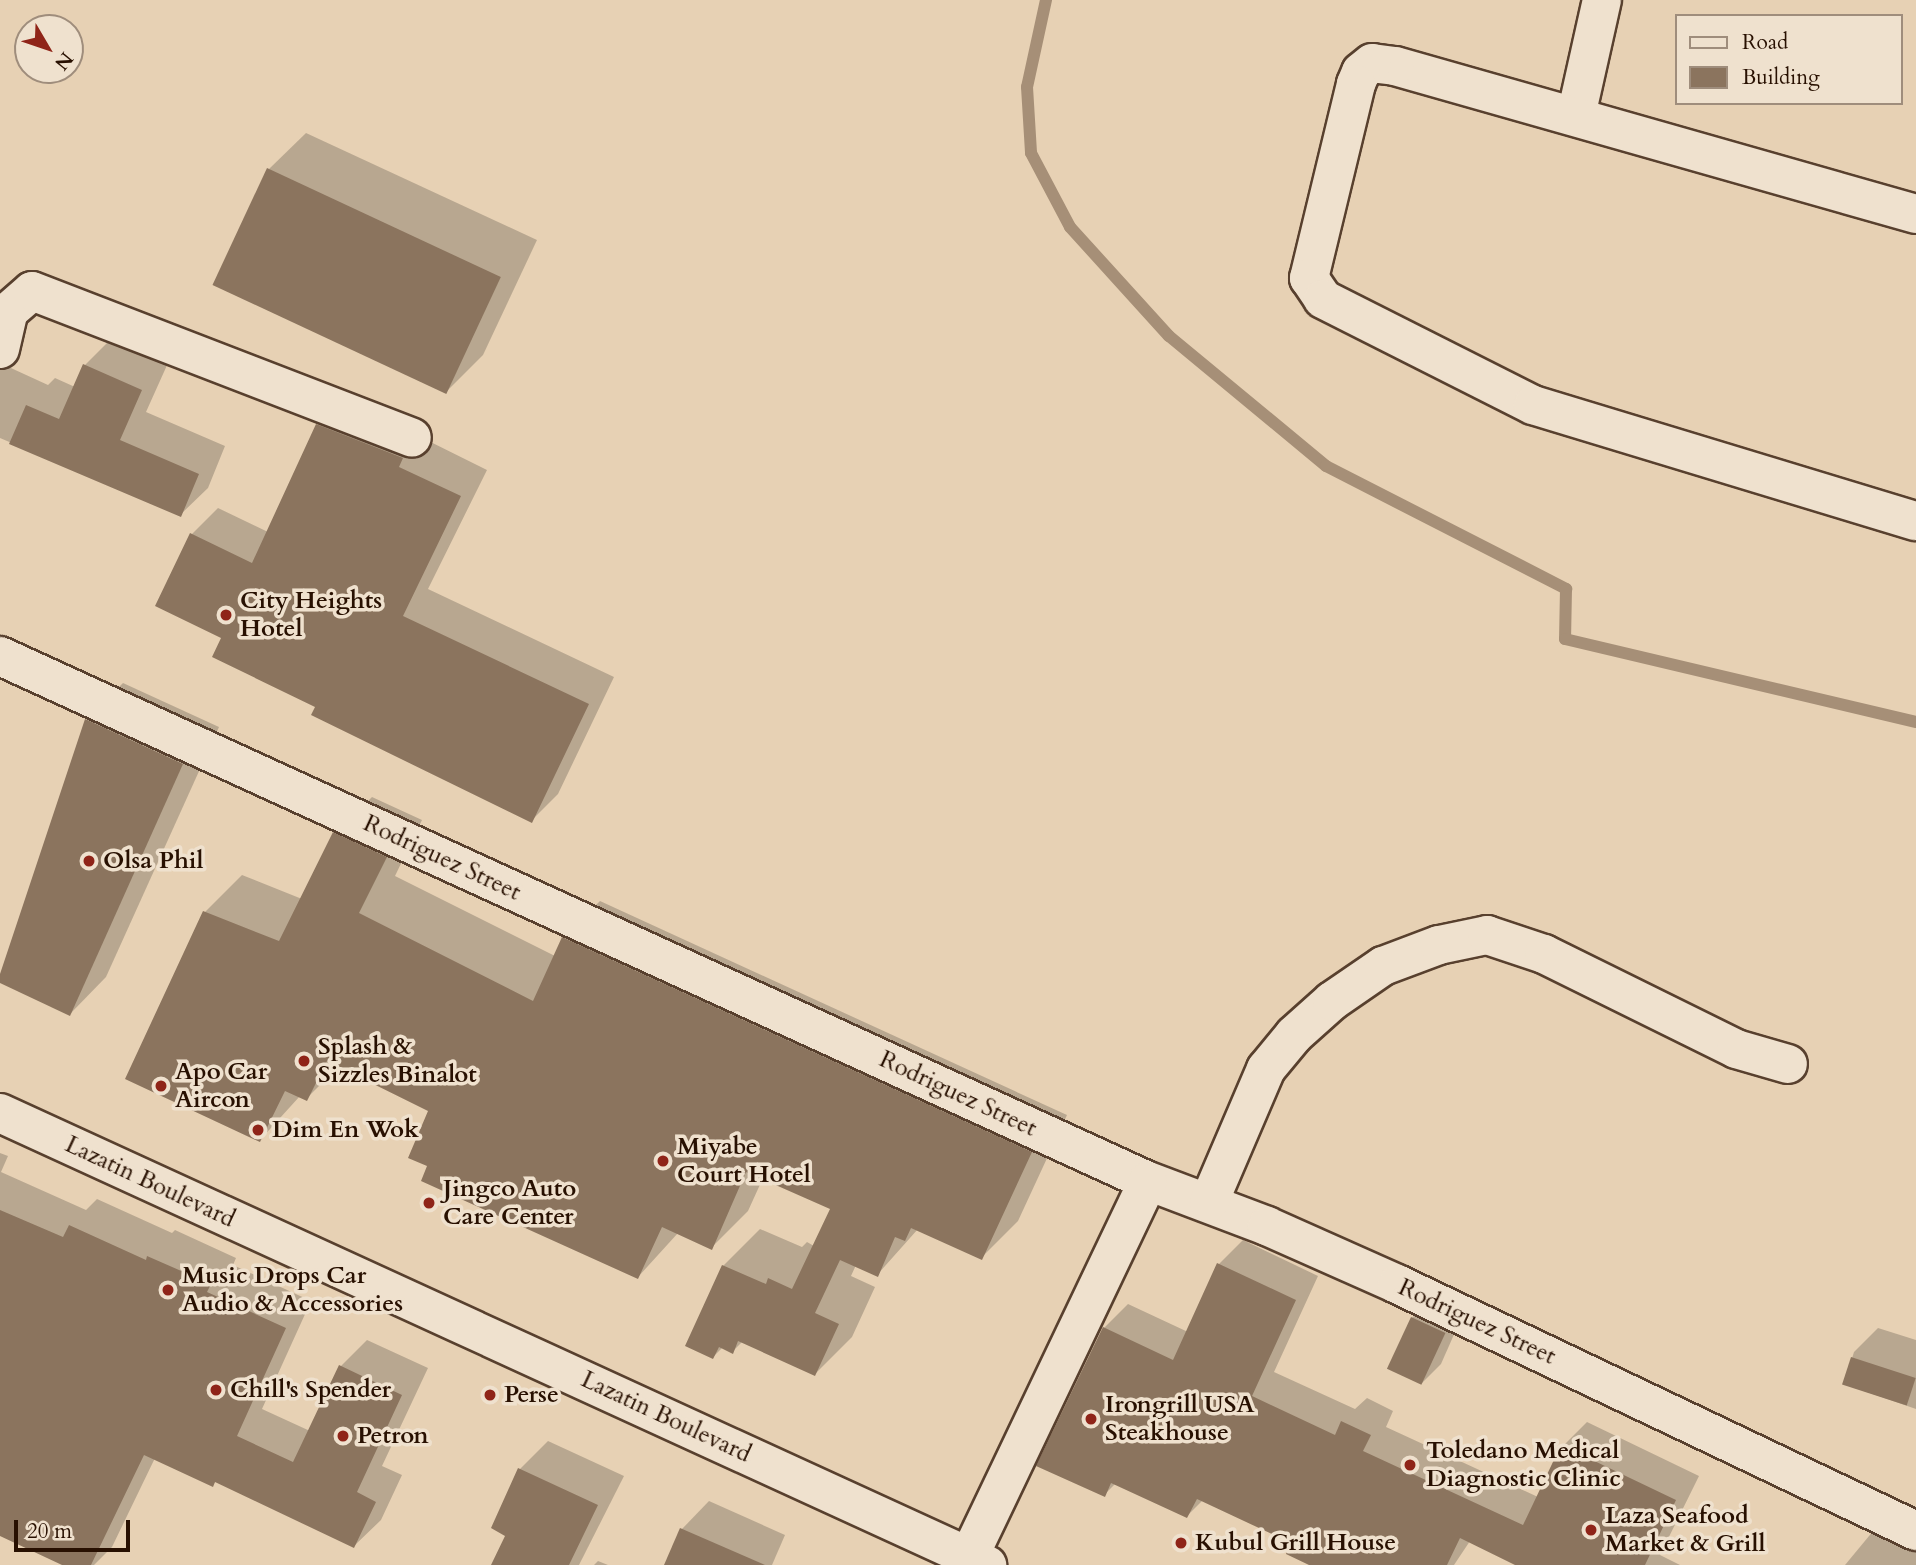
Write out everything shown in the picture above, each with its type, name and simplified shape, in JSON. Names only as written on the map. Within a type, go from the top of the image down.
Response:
[{"type":"street","points":[[1576,116],[1602,0]]},
{"type":"street","points":[[1916,214],[1576,116],[1372,63],[1361,72],[1356,84],[1309,278],[1323,299],[1533,405],[1916,521]]},
{"type":"street","points":[[0,349],[9,311],[32,291],[412,438]]},
{"type":"street","name":"Rodriguez Street","points":[[0,656],[1147,1181],[1209,1202],[1397,1284],[1916,1531]]},
{"type":"street","points":[[1209,1202],[1266,1069],[1294,1035],[1332,1001],[1383,966],[1439,945],[1487,935],[1544,954],[1736,1049],[1788,1063]]},
{"type":"street","name":"Lazatin Boulevard","points":[[0,1113],[974,1562]]},
{"type":"street","points":[[974,1562],[1147,1181]]},
{"type":"building","points":[[267,168],[501,277],[446,394],[212,285]]},
{"type":"building","points":[[83,364],[142,390],[120,440],[199,474],[181,517],[9,444],[26,405],[59,419]]},
{"type":"building","points":[[316,424],[403,458],[399,467],[461,496],[403,616],[589,704],[532,823],[311,715],[315,707],[212,657],[221,638],[155,606],[190,533],[252,563]]},
{"type":"building","name":"Olsa Phil","points":[[85,719],[183,764],[70,1016],[0,983],[0,974]]},
{"type":"building","points":[[333,832],[387,857],[359,913],[533,1001],[562,937],[1032,1152],[982,1260],[911,1228],[905,1241],[895,1237],[878,1277],[840,1260],[815,1313],[839,1324],[815,1376],[738,1341],[733,1354],[719,1347],[713,1359],[685,1346],[722,1265],[766,1284],[768,1278],[792,1289],[830,1209],[746,1172],[712,1250],[662,1227],[638,1279],[421,1181],[427,1166],[408,1158],[428,1111],[327,1061],[307,1101],[285,1091],[260,1142],[125,1079],[203,911],[279,941]]},
{"type":"building","points":[[0,1210],[63,1237],[69,1225],[146,1260],[147,1256],[211,1284],[207,1292],[286,1328],[237,1436],[293,1462],[339,1365],[402,1395],[357,1492],[376,1502],[354,1548],[215,1482],[213,1487],[144,1455],[91,1565],[62,1565],[0,1536]]},
{"type":"building","points":[[1217,1263],[1296,1300],[1252,1396],[1335,1435],[1341,1421],[1371,1435],[1363,1451],[1523,1525],[1561,1445],[1676,1500],[1645,1565],[1515,1565],[1460,1538],[1447,1565],[1309,1565],[1286,1554],[1291,1543],[1197,1499],[1187,1518],[1111,1483],[1105,1497],[1036,1466],[1103,1327],[1173,1360]]},
{"type":"building","points":[[1411,1317],[1445,1333],[1421,1385],[1387,1369]]},
{"type":"building","points":[[1851,1357],[1916,1378],[1907,1406],[1842,1385]]},
{"type":"building","points":[[518,1468],[598,1505],[569,1565],[491,1565],[505,1536],[491,1528]]},
{"type":"building","points":[[680,1528],[765,1565],[664,1565]]},
{"type":"waterway","points":[[1046,0],[1027,87],[1031,153],[1070,227],[1169,336],[1326,466],[1566,589],[1565,639],[1916,722]]},
{"type":"place","name":"City Heights Hotel","points":[[226,615]]},
{"type":"place","name":"Olsa Phil","points":[[89,861]]},
{"type":"place","name":"Splash & Sizzles Binalot","points":[[304,1061]]},
{"type":"place","name":"Apo Car Aircon","points":[[161,1086]]},
{"type":"place","name":"Dim En Wok","points":[[258,1130]]},
{"type":"place","name":"Miyabe Court Hotel","points":[[663,1161]]},
{"type":"place","name":"Jingco Auto Care Center","points":[[429,1203]]},
{"type":"place","name":"Music Drops Car Audio & Accessories","points":[[168,1290]]},
{"type":"place","name":"Chill's Spender","points":[[216,1390]]},
{"type":"place","name":"Perse","points":[[490,1395]]},
{"type":"place","name":"Irongrill USA Steakhouse","points":[[1091,1419]]},
{"type":"place","name":"Petron","points":[[343,1436]]},
{"type":"place","name":"Toledano Medical Diagnostic Clinic","points":[[1410,1465]]},
{"type":"place","name":"Laza Seafood Market & Grill","points":[[1591,1530]]},
{"type":"place","name":"Kubul Grill House","points":[[1181,1543]]}]
